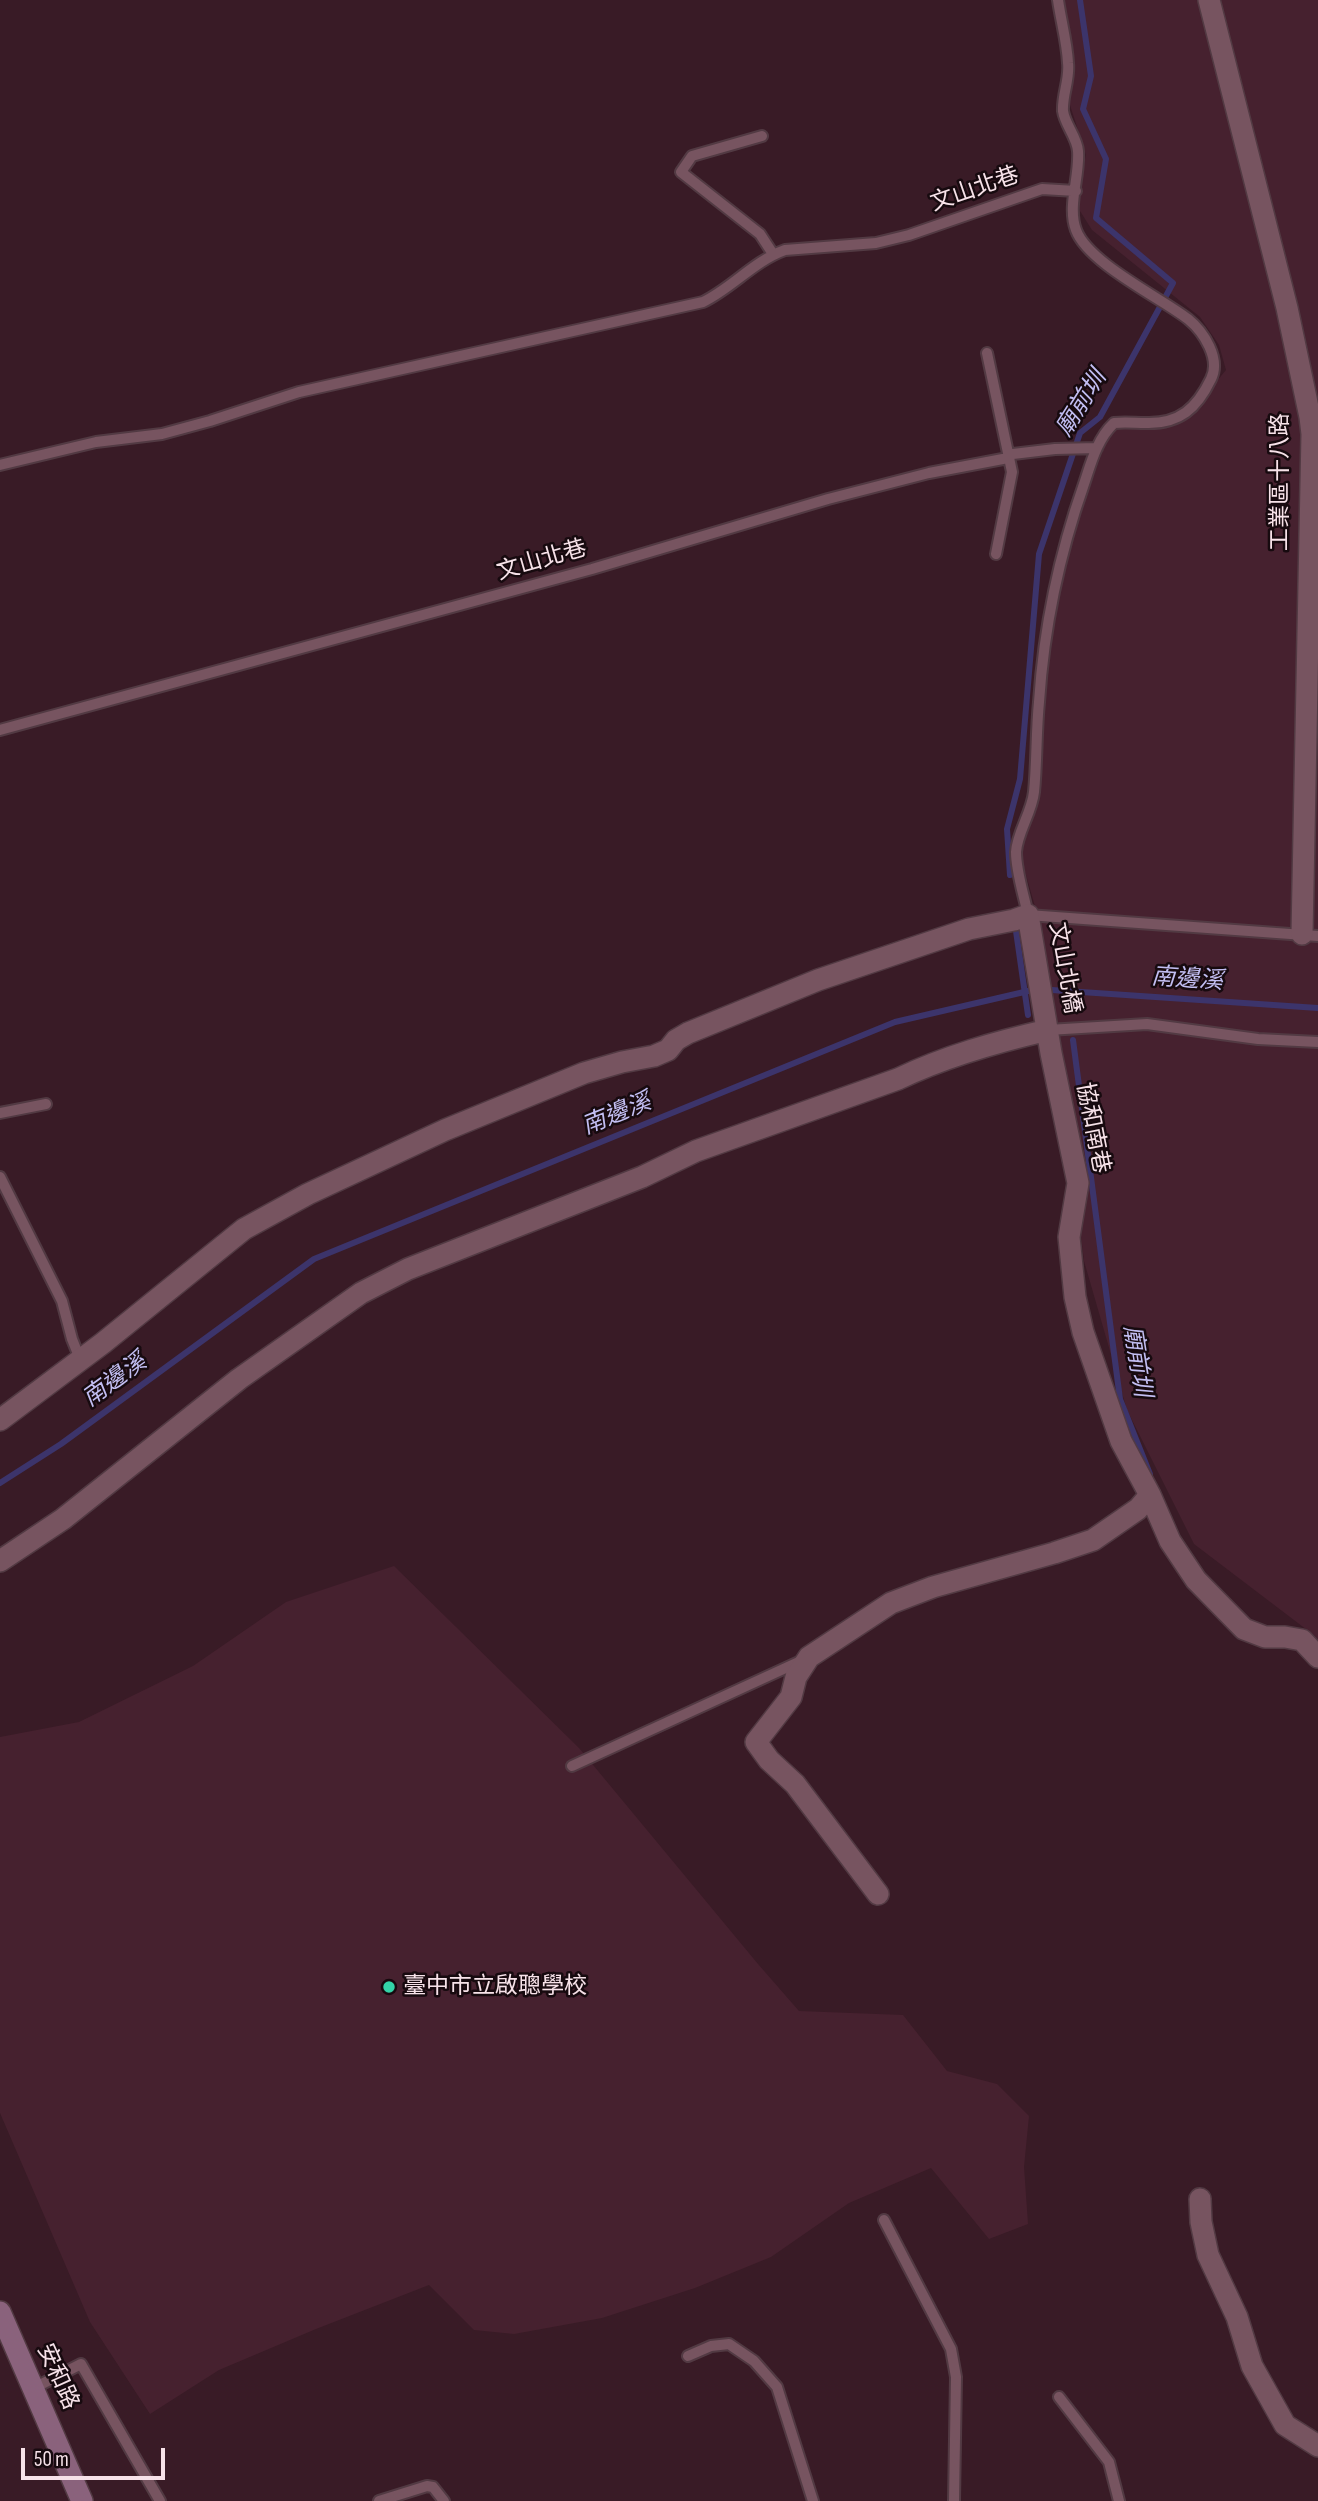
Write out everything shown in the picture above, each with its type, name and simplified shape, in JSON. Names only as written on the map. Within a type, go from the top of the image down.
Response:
[{"type":"main road","name":"安和路","points":[[0,2312],[82,2501]]},
{"type":"street","name":"工業區十八路","points":[[1209,0],[1287,308],[1310,417],[1310,935]]},
{"type":"street","name":"文山北橋","points":[[1028,915],[1048,1030]]},
{"type":"street","points":[[0,1420],[244,1229],[308,1194],[445,1130],[584,1073],[654,1056],[668,1050],[676,1040],[688,1033],[818,980],[969,929],[1028,915]]},
{"type":"street","points":[[0,1561],[62,1519],[239,1379],[361,1293],[384,1281],[408,1269],[642,1177],[696,1152],[898,1079],[927,1065],[1001,1041],[1048,1030]]},
{"type":"street","name":"協和南巷","points":[[1048,1030],[1078,1183],[1069,1237],[1075,1297],[1083,1332],[1117,1431],[1170,1541],[1196,1580],[1244,1629],[1265,1637],[1302,1640],[1318,1657]]},
{"type":"street","points":[[877,1894],[794,1784],[769,1760],[756,1742],[791,1697],[796,1678],[809,1657],[891,1603],[933,1587],[1093,1540],[1138,1509],[1150,1495]]},
{"type":"street","points":[[1200,2199],[1201,2222],[1208,2255],[1237,2317],[1252,2366],[1285,2425],[1318,2446]]},
{"type":"lane","points":[[1058,0],[1069,66],[1063,113],[1078,146],[1075,228],[1079,237],[1092,251],[1141,290],[1189,320],[1214,356],[1216,370],[1206,390],[1185,415],[1174,421],[1114,423],[1107,430],[1097,448],[1068,530],[1054,586],[1039,700],[1034,795],[1017,844],[1016,855],[1028,915],[1310,935]]},
{"type":"lane","points":[[762,136],[691,156],[681,172],[760,234],[773,254]]},
{"type":"lane","name":"文山北巷","points":[[0,465],[96,442],[162,434],[299,392],[703,302],[717,295],[773,254],[785,250],[876,243],[909,235],[1042,189],[1076,191]]},
{"type":"lane","points":[[987,353],[1012,472],[996,554]]},
{"type":"lane","name":"文山北巷","points":[[0,730],[579,573],[828,499],[929,473],[1008,458],[1013,454],[1097,448]]},
{"type":"lane","points":[[1048,1030],[1147,1024],[1258,1039],[1318,1042]]},
{"type":"lane","points":[[0,1113],[46,1104]]},
{"type":"lane","points":[[0,1177],[62,1300],[80,1359]]},
{"type":"lane","points":[[572,1766],[809,1657]]},
{"type":"lane","points":[[884,2220],[951,2349],[956,2377],[954,2501]]},
{"type":"lane","points":[[688,2356],[711,2346],[729,2344],[754,2361],[777,2387],[813,2501]]},
{"type":"lane","points":[[34,2388],[81,2364],[160,2501]]},
{"type":"lane","points":[[1059,2397],[1109,2462],[1119,2501]]},
{"type":"lane","points":[[379,2501],[427,2486],[433,2487],[444,2501]]},
{"type":"shaded area","points":[[1062,0],[1318,0],[1318,1643],[1315,1636],[1194,1544],[1127,1410],[1084,1261],[1040,924],[1020,854],[1038,795],[1047,666],[1059,565],[1113,425],[1186,418],[1226,370],[1219,345],[1200,317],[1092,230],[1080,211],[1077,189],[1086,155],[1069,102],[1073,62]]},
{"type":"shaded area","name":"臺中市立啟聰學校","points":[[394,1566],[579,1748],[799,2011],[903,2015],[947,2071],[997,2084],[1029,2116],[1024,2167],[1028,2224],[989,2239],[931,2168],[849,2203],[771,2257],[695,2288],[602,2318],[514,2334],[474,2330],[429,2285],[219,2370],[150,2414],[90,2322],[0,2113],[0,1737],[79,1722],[193,1666],[286,1602]]},
{"type":"waterway","name":"廟前圳","points":[[1010,875],[1007,829],[1020,779],[1039,554],[1080,433],[1100,417],[1173,283],[1096,218],[1106,159],[1083,109],[1091,76],[1080,0]]},
{"type":"waterway","name":"廟前圳","points":[[1015,924],[1028,1015]]},
{"type":"waterway","name":"南邊溪","points":[[0,1483],[61,1444],[314,1259],[895,1022],[1037,989],[1318,1008]]},
{"type":"waterway","name":"廟前圳","points":[[1073,1040],[1120,1399],[1150,1474]]},
{"type":"place","name":"臺中市立啟聰學校","points":[[389,1987]]}]
